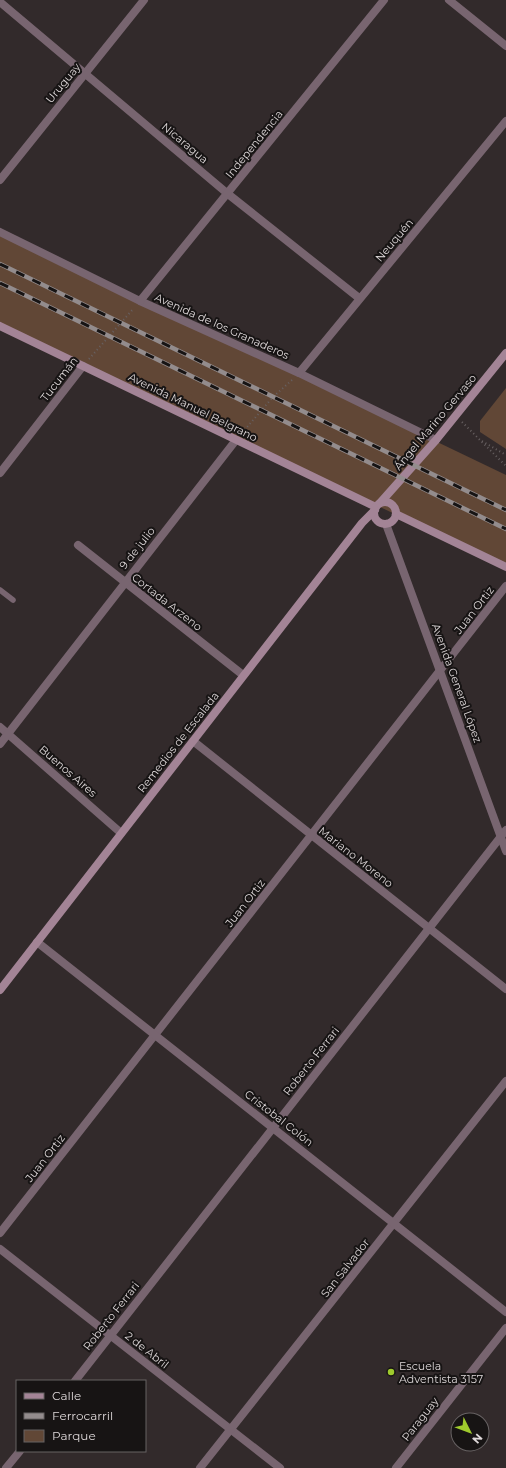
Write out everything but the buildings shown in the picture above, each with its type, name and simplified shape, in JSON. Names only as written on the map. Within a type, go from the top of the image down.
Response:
[{"type":"main road","name":"Avenida Manuel Belgrano","points":[[0,326],[377,506]]},
{"type":"main road","name":"Ángel Marino Gervaso","points":[[377,506],[436,440],[506,353]]},
{"type":"main road","points":[[396,514],[394,518],[386,524],[378,522],[374,514],[377,506],[384,502],[391,504],[396,514],[506,567]]},
{"type":"main road","name":"Remedios de Escalada","points":[[0,990],[362,523],[377,506]]},
{"type":"street","name":"Uruguay","points":[[0,180],[144,0]]},
{"type":"street","name":"Independencia","points":[[140,301],[384,0]]},
{"type":"street","points":[[449,0],[506,46]]},
{"type":"street","name":"Nicaragua","points":[[0,2],[228,194],[359,298]]},
{"type":"street","name":"Neuquén","points":[[300,373],[359,298],[506,122]]},
{"type":"street","name":"Avenida de los Granaderos","points":[[0,232],[140,301],[300,373],[436,440]]},
{"type":"street","name":"Tucumán","points":[[0,473],[83,366]]},
{"type":"street","name":"9 de julio","points":[[0,744],[124,582],[236,440]]},
{"type":"street","name":"Avenida General López","points":[[386,524],[503,834],[506,851]]},
{"type":"street","name":"Cortada Arzeno","points":[[78,546],[243,676]]},
{"type":"street","name":"Juan Ortiz","points":[[0,1233],[506,586]]},
{"type":"street","name":"Buenos Aires","points":[[0,727],[121,833]]},
{"type":"street","name":"Mariano Moreno","points":[[193,741],[506,989]]},
{"type":"street","name":"Roberto Ferrari","points":[[75,1380],[503,834]]},
{"type":"street","name":"Cristobal Colón","points":[[37,942],[506,1312]]},
{"type":"street","name":"San Salvador","points":[[200,1468],[506,1081]]},
{"type":"street","name":"2 de Abril","points":[[0,1249],[280,1468]]},
{"type":"street","name":"Paraguay","points":[[396,1468],[506,1328]]},
{"type":"street","points":[[6,1468],[19,1452]]},
{"type":"lane","points":[[0,590],[13,600]]},
{"type":"path","name":"Tucumán","points":[[83,366],[140,301]]},
{"type":"path","points":[[236,440],[272,397],[300,373]]},
{"type":"path","points":[[456,416],[506,466]]},
{"type":"path","points":[[479,439],[506,455]]},
{"type":"green space","points":[[0,232],[506,475],[506,567],[0,326]]},
{"type":"green space","points":[[506,388],[506,449],[480,432],[480,421]]},
{"type":"railway","points":[[0,264],[506,510]]},
{"type":"railway","points":[[0,283],[506,529]]},
{"type":"place","name":"Escuela Adventista 3157","points":[[391,1372]]}]
